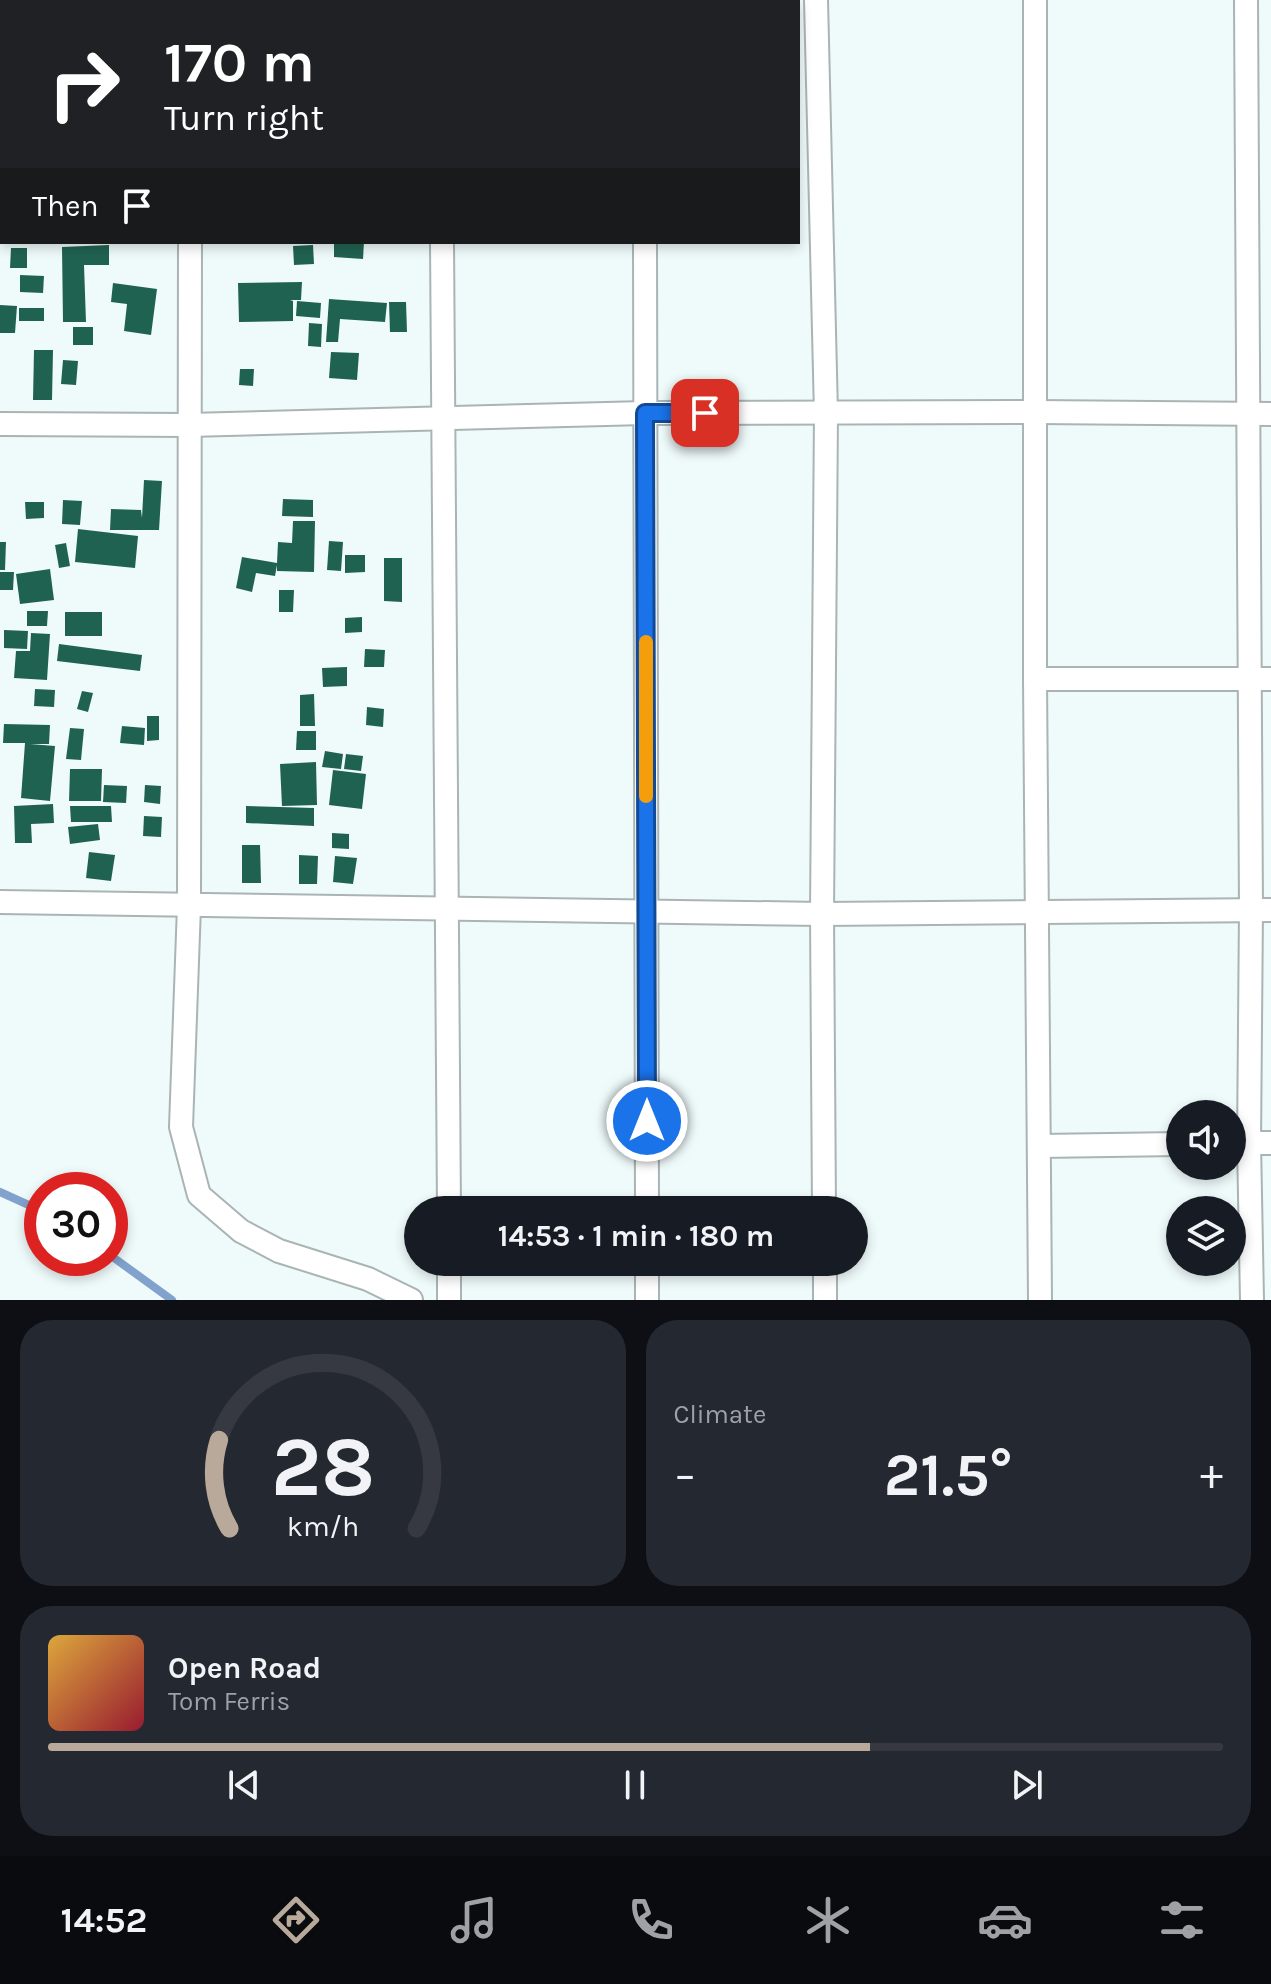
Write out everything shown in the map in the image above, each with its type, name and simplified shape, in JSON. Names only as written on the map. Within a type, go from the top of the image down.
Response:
[{"type":"street","points":[[816,0],[826,414],[822,914],[824,1196]]},
{"type":"street","points":[[1035,0],[1035,679],[1040,1300]]},
{"type":"street","points":[[1246,0],[1248,679],[1261,910],[1251,1143],[1252,1300]]},
{"type":"street","points":[[190,244],[189,906],[181,1127],[199,1195],[241,1231],[279,1251],[368,1279],[411,1300]]},
{"type":"street","points":[[442,244],[449,1196]]},
{"type":"street","points":[[645,244],[647,1196]]},
{"type":"street","points":[[0,424],[189,425],[645,413],[1271,414]]},
{"type":"street","points":[[1035,679],[1271,679]]},
{"type":"street","points":[[0,902],[646,913],[1261,910]]},
{"type":"street","points":[[1039,1146],[1166,1144]]},
{"type":"street","points":[[449,1276],[449,1300]]},
{"type":"street","points":[[647,1276],[647,1300]]},
{"type":"street","points":[[825,1276],[825,1300]]},
{"type":"building","points":[[334,244],[364,244],[363,259],[334,257]]},
{"type":"building","points":[[109,245],[109,265],[84,265],[86,322],[63,322],[62,247]]},
{"type":"building","points":[[313,245],[314,264],[294,265],[293,246]]},
{"type":"building","points":[[11,248],[27,248],[27,268],[10,268]]},
{"type":"building","points":[[20,275],[44,276],[43,293],[20,292]]},
{"type":"building","points":[[302,282],[301,300],[290,300],[293,301],[293,321],[239,322],[238,283]]},
{"type":"building","points":[[113,283],[157,289],[151,335],[124,331],[127,304],[111,302]]},
{"type":"building","points":[[329,299],[387,303],[385,322],[340,319],[338,342],[326,342]]},
{"type":"building","points":[[297,301],[321,303],[320,318],[296,316]]},
{"type":"building","points":[[389,302],[406,302],[407,332],[390,332]]},
{"type":"building","points":[[0,305],[17,306],[15,333],[0,333]]},
{"type":"building","points":[[19,308],[44,308],[44,321],[19,321]]},
{"type":"building","points":[[309,323],[322,324],[321,347],[308,346]]},
{"type":"building","points":[[73,327],[93,327],[93,345],[73,345]]},
{"type":"building","points":[[34,350],[53,350],[52,400],[33,400]]},
{"type":"building","points":[[331,352],[359,353],[357,380],[329,378]]},
{"type":"building","points":[[63,360],[78,361],[76,385],[61,384]]},
{"type":"building","points":[[240,369],[254,369],[253,386],[239,385]]},
{"type":"building","points":[[144,480],[162,481],[159,530],[110,530],[111,509],[141,510],[142,518]]},
{"type":"building","points":[[283,499],[313,500],[313,517],[282,516]]},
{"type":"building","points":[[63,500],[82,501],[80,525],[62,524]]},
{"type":"building","points":[[25,502],[44,502],[44,518],[26,519]]},
{"type":"building","points":[[293,521],[315,521],[314,572],[277,571],[277,565],[275,576],[256,573],[252,592],[236,588],[242,557],[277,563],[278,542],[292,543]]},
{"type":"building","points":[[78,529],[138,536],[135,568],[75,562]]},
{"type":"building","points":[[329,541],[343,542],[341,571],[327,570]]},
{"type":"building","points":[[0,542],[6,542],[5,570],[0,570]]},
{"type":"building","points":[[66,543],[70,566],[59,568],[55,545]]},
{"type":"building","points":[[345,555],[365,555],[365,572],[345,573]]},
{"type":"building","points":[[384,558],[402,558],[402,602],[384,601]]},
{"type":"building","points":[[50,569],[54,600],[20,604],[16,574]]},
{"type":"building","points":[[0,572],[14,572],[13,590],[0,590]]},
{"type":"building","points":[[279,590],[294,590],[293,612],[279,612]]},
{"type":"building","points":[[27,611],[48,611],[47,626],[27,626]]},
{"type":"building","points":[[65,612],[102,612],[102,636],[65,636]]},
{"type":"building","points":[[362,617],[362,632],[345,633],[345,618]]},
{"type":"building","points":[[4,630],[28,631],[27,649],[4,648]]},
{"type":"building","points":[[31,633],[50,634],[47,680],[14,678],[16,651],[30,651]]},
{"type":"building","points":[[59,644],[142,655],[140,671],[57,661]]},
{"type":"building","points":[[365,649],[385,650],[384,667],[364,667]]},
{"type":"building","points":[[347,667],[347,686],[323,687],[322,668]]},
{"type":"building","points":[[35,689],[55,690],[54,707],[34,706]]},
{"type":"building","points":[[82,691],[93,693],[88,712],[77,709]]},
{"type":"building","points":[[314,694],[315,726],[300,726],[300,695]]},
{"type":"building","points":[[367,707],[384,709],[383,727],[366,725]]},
{"type":"building","points":[[147,716],[159,716],[159,740],[147,741]]},
{"type":"building","points":[[4,724],[50,725],[49,744],[30,744],[55,746],[50,801],[21,798],[25,743],[3,743]]},
{"type":"building","points":[[122,726],[145,728],[144,745],[120,743]]},
{"type":"building","points":[[70,728],[84,729],[81,760],[66,759]]},
{"type":"building","points":[[297,731],[316,731],[316,750],[296,750]]},
{"type":"building","points":[[325,751],[343,754],[341,769],[322,767]]},
{"type":"building","points":[[346,754],[363,756],[361,771],[344,769]]},
{"type":"building","points":[[316,762],[317,805],[282,806],[280,764]]},
{"type":"building","points":[[70,769],[102,769],[101,801],[69,801]]},
{"type":"building","points":[[333,770],[366,774],[362,809],[329,805]]},
{"type":"building","points":[[104,785],[127,786],[126,803],[103,802]]},
{"type":"building","points":[[145,785],[161,786],[160,804],[144,802]]},
{"type":"building","points":[[53,804],[54,823],[31,824],[32,843],[15,843],[14,806]]},
{"type":"building","points":[[70,806],[111,806],[112,822],[71,822]]},
{"type":"building","points":[[246,806],[314,808],[314,826],[246,823]]},
{"type":"building","points":[[144,816],[162,817],[161,837],[143,836]]},
{"type":"building","points":[[98,824],[100,840],[70,844],[68,827]]},
{"type":"building","points":[[332,833],[349,834],[349,849],[332,848]]},
{"type":"building","points":[[242,845],[260,845],[261,883],[242,883]]},
{"type":"building","points":[[89,852],[115,855],[111,881],[86,878]]},
{"type":"building","points":[[299,855],[318,856],[317,884],[299,884]]},
{"type":"building","points":[[335,856],[357,858],[353,884],[333,882]]},
{"type":"waterway","points":[[0,1192],[24,1203]]},
{"type":"waterway","points":[[128,1268],[172,1300]]},
{"type":"slow traffic","points":[[646,642],[646,796]]},
{"type":"route","points":[[647,1121],[645,413],[705,413]]}]
